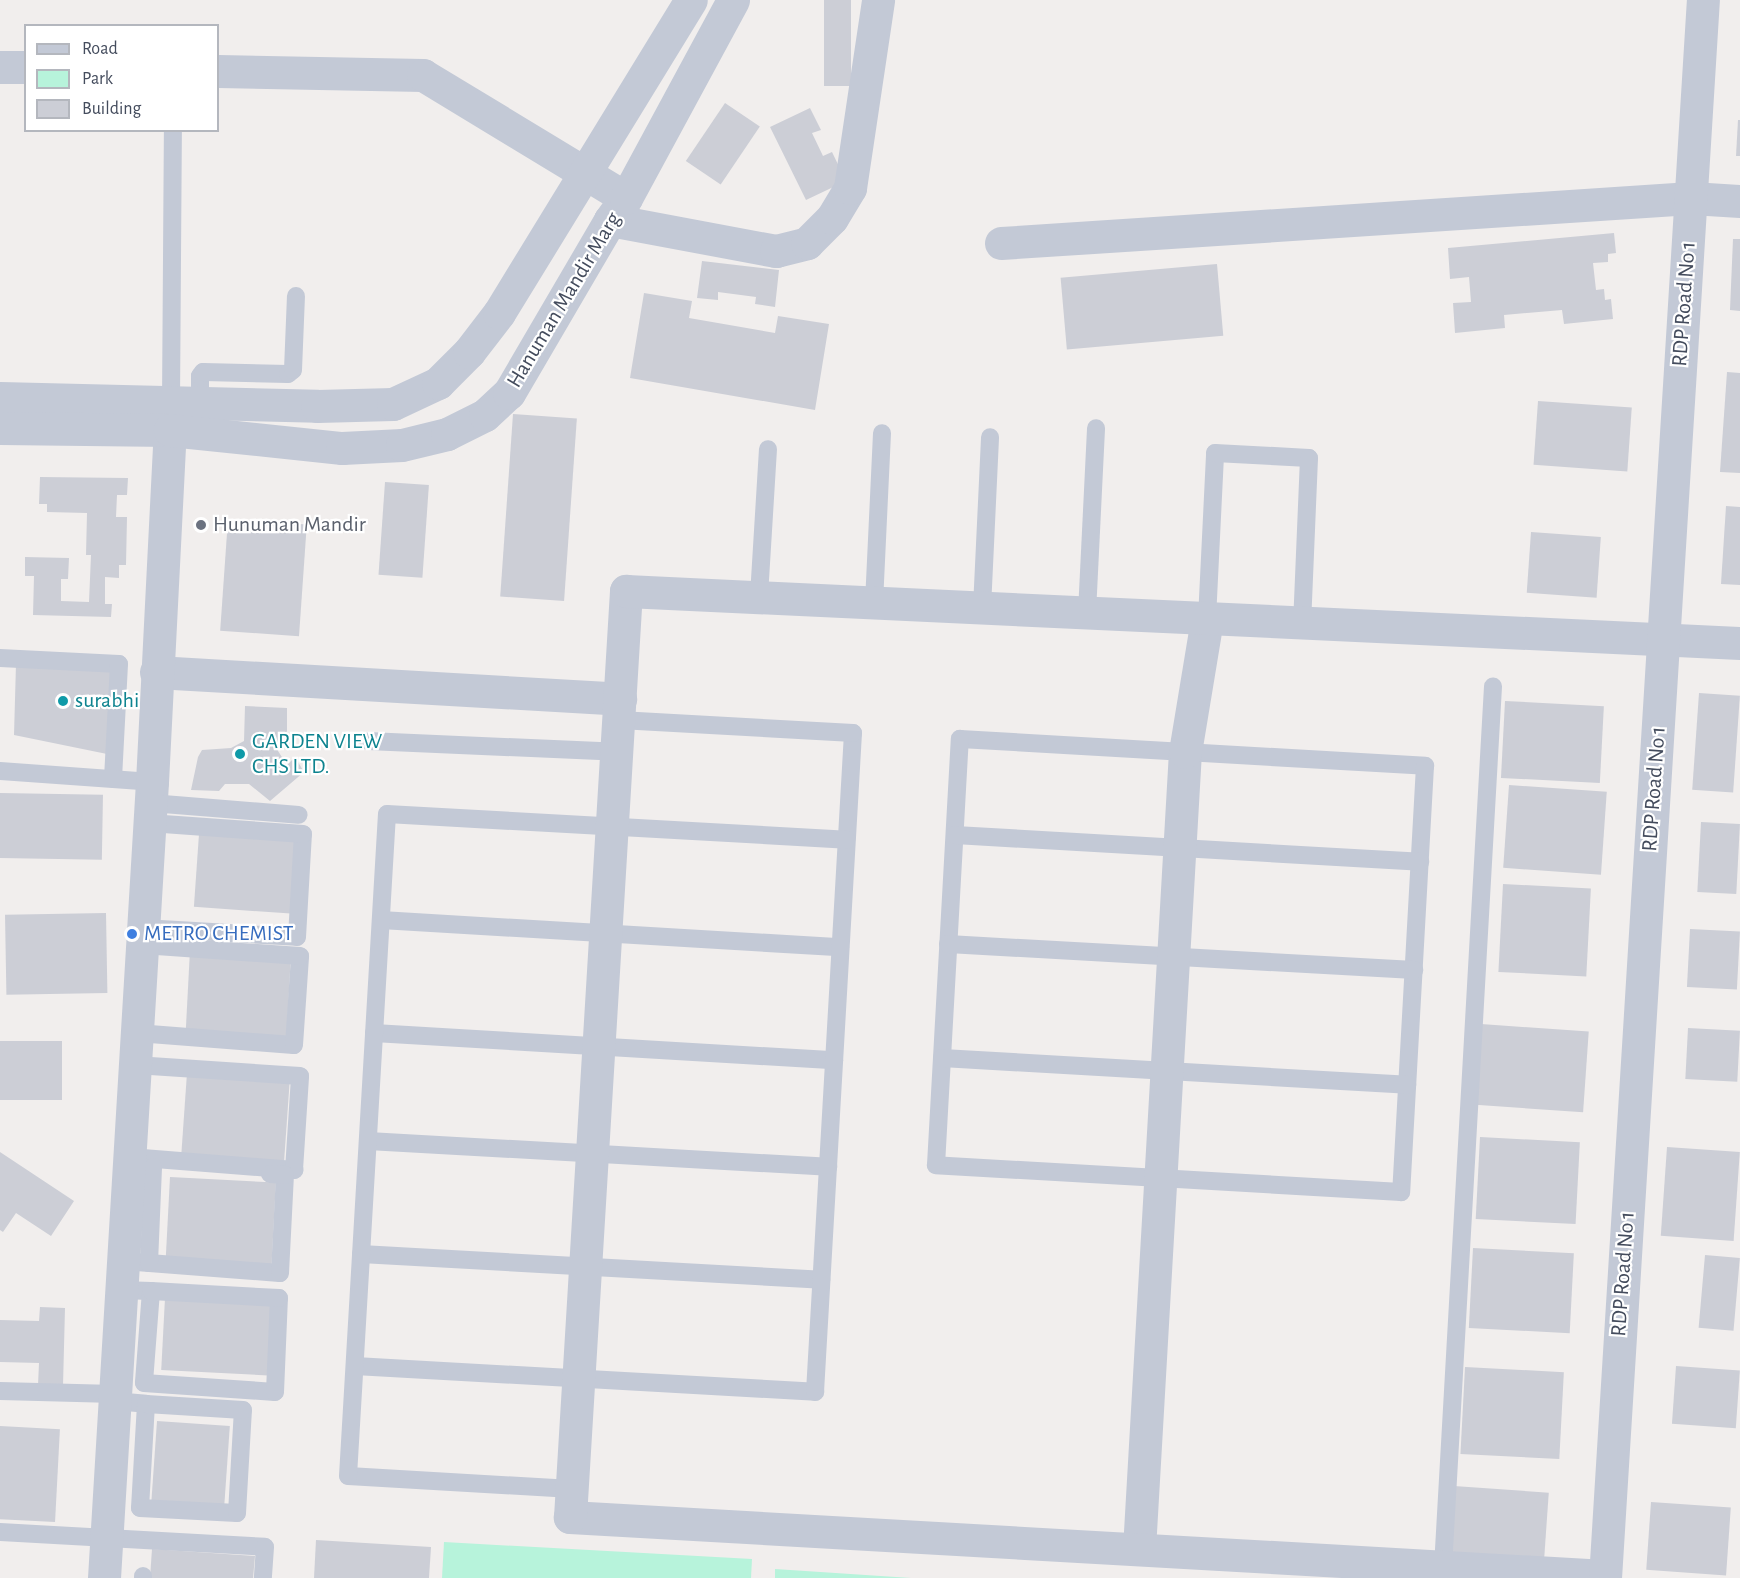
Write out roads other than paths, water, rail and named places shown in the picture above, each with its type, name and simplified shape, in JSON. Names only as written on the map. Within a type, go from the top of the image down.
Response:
[{"type":"street","points":[[0,398],[180,412],[393,404],[438,383],[469,352],[499,313],[691,0]]},
{"type":"street","name":"Hanuman Mandir Marg","points":[[0,428],[180,412],[342,448],[402,445],[447,434],[485,416],[509,393],[618,209],[733,0]]},
{"type":"street","points":[[219,71],[423,75],[585,173],[618,209],[776,251],[807,243],[832,218],[850,188],[878,0]]},
{"type":"street","name":"RDP Road No 1","points":[[1605,1577],[1703,0]]},
{"type":"street","points":[[0,67],[24,68]]},
{"type":"street","points":[[1001,243],[1691,198],[1740,201]]},
{"type":"street","points":[[104,1578],[114,1398],[136,1277],[136,1049],[151,803],[156,672],[180,412]]},
{"type":"street","points":[[1605,1577],[570,1517],[626,591],[1740,643]]},
{"type":"street","points":[[1139,1549],[1185,752],[1207,619]]},
{"type":"street","points":[[156,672],[619,709]]},
{"type":"lane","points":[[173,132],[180,412]]},
{"type":"lane","points":[[180,412],[203,372],[288,374],[293,370],[296,297]]},
{"type":"lane","points":[[1087,613],[1096,428]]},
{"type":"lane","points":[[874,603],[882,433]]},
{"type":"lane","points":[[982,608],[990,437]]},
{"type":"lane","points":[[759,596],[768,448]]},
{"type":"lane","points":[[1207,619],[1215,453],[1309,458],[1302,624]]},
{"type":"lane","points":[[0,658],[119,664],[113,779]]},
{"type":"lane","points":[[1443,1567],[1492,686]]},
{"type":"lane","points":[[355,1366],[815,1392],[853,733],[619,709]]},
{"type":"lane","points":[[960,739],[1185,752],[1425,766],[1401,1192],[936,1165],[960,739]]},
{"type":"lane","points":[[368,741],[616,752]]},
{"type":"lane","points":[[0,771],[113,779],[151,803],[303,834],[297,937],[143,936]]},
{"type":"lane","points":[[151,803],[299,815]]},
{"type":"lane","points":[[572,1489],[348,1476],[387,814],[846,840]]},
{"type":"lane","points":[[955,835],[1420,862]]},
{"type":"lane","points":[[381,920],[840,947]]},
{"type":"lane","points":[[136,1049],[294,1045],[300,956],[143,936]]},
{"type":"lane","points":[[948,944],[1414,970]]},
{"type":"lane","points":[[374,1033],[834,1060]]},
{"type":"lane","points":[[136,1049],[300,1076],[294,1170],[137,1163]]},
{"type":"lane","points":[[942,1058],[1407,1084]]},
{"type":"lane","points":[[368,1141],[828,1167]]},
{"type":"lane","points":[[136,1277],[280,1273],[285,1175],[137,1163]]},
{"type":"lane","points":[[361,1254],[821,1280]]},
{"type":"lane","points":[[136,1277],[279,1298],[275,1392],[144,1383],[136,1277]]},
{"type":"lane","points":[[0,1391],[114,1398],[146,1404],[243,1410],[237,1513],[140,1508],[146,1404]]},
{"type":"lane","points":[[0,1532],[265,1546],[263,1578]]},
{"type":"place","name":"Hunuman Mandir","points":[[201,525]]},
{"type":"place","name":"surabhi","points":[[63,701]]},
{"type":"place","name":"GARDEN VIEW CHS LTD.","points":[[240,754]]},
{"type":"place","name":"METRO CHEMIST","points":[[132,934]]}]
